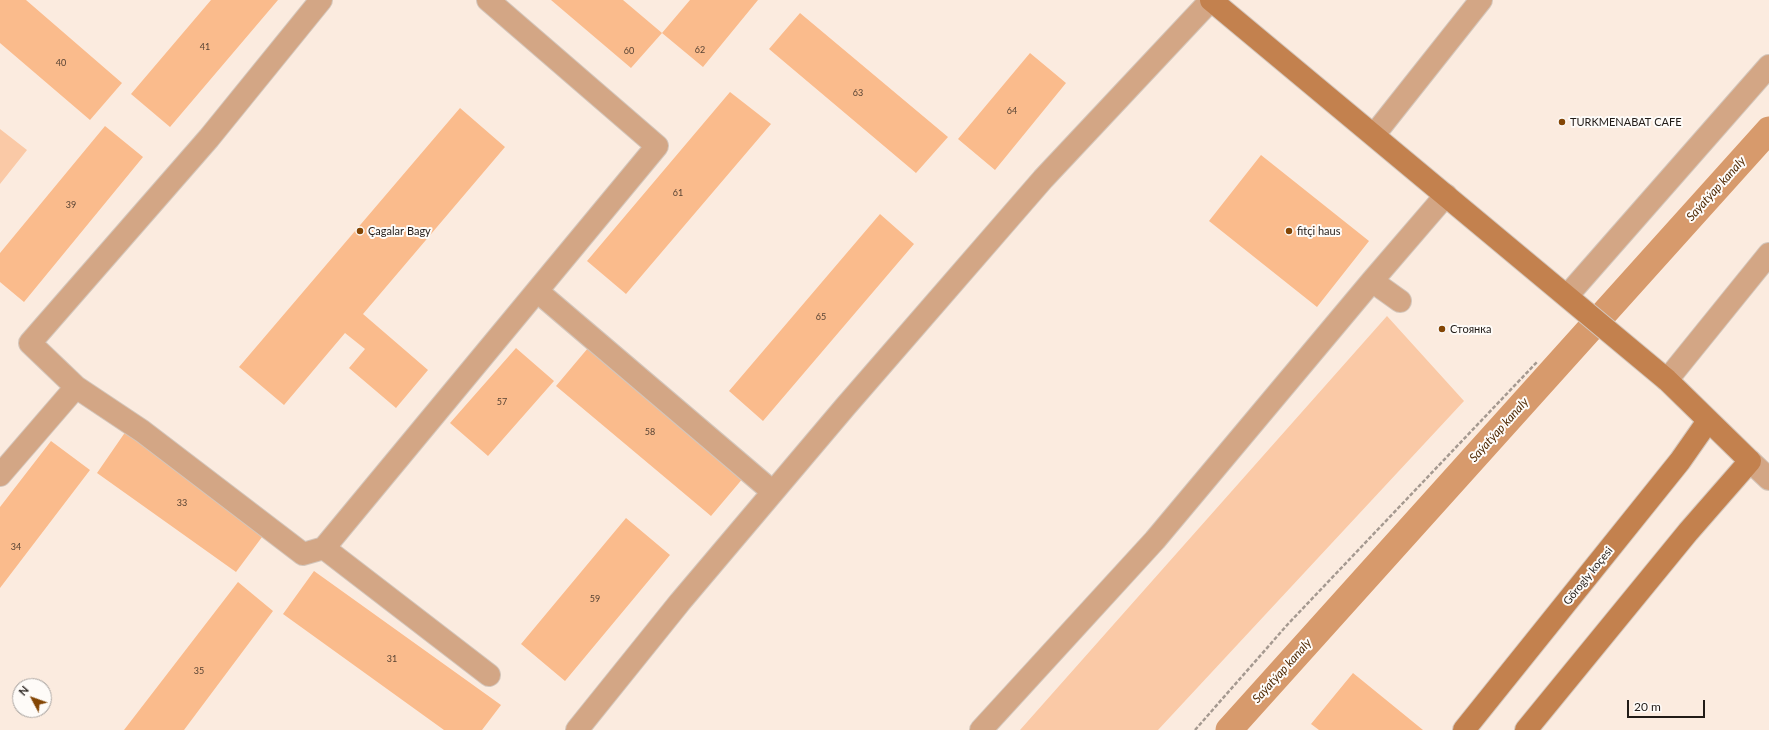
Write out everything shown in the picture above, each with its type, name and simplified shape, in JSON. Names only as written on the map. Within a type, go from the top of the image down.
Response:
[{"type":"street","points":[[322,0],[209,138],[30,343],[76,387],[142,431],[303,554],[324,548],[657,146],[488,0]]},
{"type":"street","points":[[577,730],[680,602],[773,492],[1043,179],[1211,0],[1630,350],[1668,380],[1708,421],[1769,479]]},
{"type":"street","points":[[1374,135],[1481,0]]},
{"type":"street","points":[[1572,301],[1769,66]]},
{"type":"street","points":[[981,730],[1155,540],[1446,195]]},
{"type":"street","points":[[1668,380],[1769,254]]},
{"type":"street","points":[[1372,281],[1400,301]]},
{"type":"street","points":[[537,291],[773,492]]},
{"type":"street","points":[[0,475],[76,387]]},
{"type":"street","name":"Görogly koçesi","points":[[1464,730],[1680,462],[1708,421]]},
{"type":"street","points":[[1526,730],[1688,532],[1750,461]]},
{"type":"street","points":[[324,548],[489,675]]},
{"type":"path","points":[[1195,730],[1288,624],[1537,362]]},
{"type":"shaded area","points":[[0,129],[27,150],[0,184]]},
{"type":"shaded area","points":[[1387,316],[1464,401],[1158,730],[1020,730]]},
{"type":"building","points":[[0,0],[26,0],[122,83],[90,120],[0,43]]},
{"type":"building","points":[[211,0],[278,0],[170,127],[131,94]]},
{"type":"building","points":[[551,0],[623,0],[662,33],[631,68]]},
{"type":"building","points":[[690,0],[758,0],[703,67],[662,33]]},
{"type":"building","points":[[800,13],[948,137],[916,173],[769,49]]},
{"type":"building","points":[[1030,53],[1066,83],[995,170],[958,139]]},
{"type":"building","points":[[730,92],[771,124],[626,294],[587,261]]},
{"type":"building","points":[[460,108],[505,147],[363,314],[428,370],[396,408],[349,368],[365,349],[345,333],[284,405],[239,367]]},
{"type":"building","points":[[105,126],[143,157],[24,302],[0,282],[0,253]]},
{"type":"building","name":"fitçi haus","points":[[1261,155],[1369,241],[1317,307],[1209,221]]},
{"type":"building","points":[[880,214],[914,244],[763,421],[729,391]]},
{"type":"building","points":[[516,348],[554,381],[488,456],[450,423]]},
{"type":"building","points":[[588,348],[744,477],[711,516],[556,386]]},
{"type":"building","points":[[126,431],[265,533],[236,572],[97,473]]},
{"type":"building","points":[[51,441],[90,470],[0,588],[0,507]]},
{"type":"building","points":[[626,518],[670,555],[565,681],[521,644]]},
{"type":"building","points":[[314,571],[501,705],[482,730],[444,730],[283,614]]},
{"type":"building","points":[[238,582],[273,611],[184,730],[124,730]]},
{"type":"building","points":[[1353,673],[1423,730],[1319,730],[1311,724]]},
{"type":"waterway","name":"Saýatýap kanaly","points":[[1229,730],[1769,130]]},
{"type":"place","name":"TURKMENABAT CAFE","points":[[1562,122]]},
{"type":"place","name":"Çagalar Bagy","points":[[360,231]]},
{"type":"place","name":"fitçi haus","points":[[1289,231]]},
{"type":"place","name":"Стоянка","points":[[1442,329]]}]
